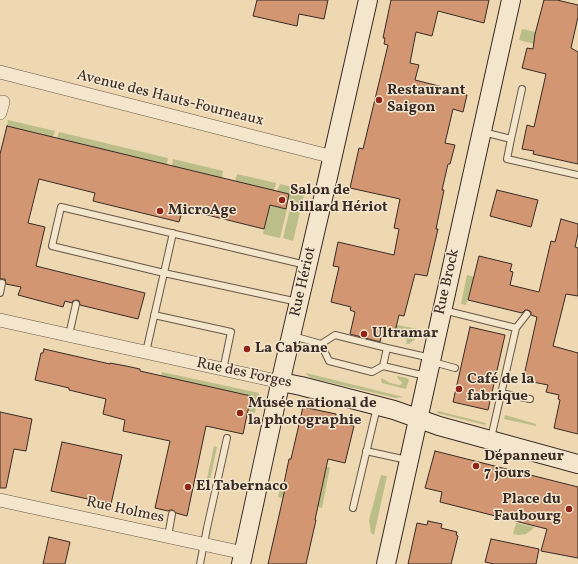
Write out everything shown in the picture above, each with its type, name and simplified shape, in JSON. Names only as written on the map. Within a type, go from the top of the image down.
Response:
[{"type":"street","name":"Rue Hériot","points":[[243,558],[291,336],[368,0]]},
{"type":"street","name":"Rue Brock","points":[[386,564],[511,0]]},
{"type":"street","name":"Avenue des Hauts-Fourneaux","points":[[0,72],[333,157]]},
{"type":"street","name":"Rue des Forges","points":[[0,320],[223,370],[302,386],[394,410],[439,426],[578,464]]},
{"type":"street","name":"Rue Holmes","points":[[0,500],[204,544],[243,558]]},
{"type":"lane","points":[[522,88],[507,159],[578,175]]},
{"type":"lane","points":[[482,131],[511,139]]},
{"type":"lane","points":[[299,302],[164,273],[52,246],[61,207],[308,265]]},
{"type":"lane","points":[[146,353],[173,233]]},
{"type":"lane","points":[[0,293],[2,282]]},
{"type":"lane","points":[[69,335],[76,304]]},
{"type":"lane","points":[[442,309],[516,328]]},
{"type":"lane","points":[[490,440],[516,328],[527,314]]},
{"type":"lane","points":[[154,315],[231,332],[223,370]]},
{"type":"lane","points":[[291,336],[321,344],[335,335],[387,348],[430,365]]},
{"type":"lane","points":[[321,344],[329,361],[372,372],[383,366],[430,365],[455,368]]},
{"type":"lane","points":[[383,366],[387,348]]},
{"type":"lane","points":[[501,392],[530,399]]},
{"type":"lane","points":[[353,508],[377,406]]},
{"type":"lane","points":[[200,564],[226,438]]},
{"type":"lane","points":[[366,451],[409,460]]},
{"type":"lane","points":[[168,536],[172,514]]},
{"type":"green space","points":[[522,29],[536,32],[534,44],[519,40]]},
{"type":"green space","points":[[8,120],[55,131],[53,137],[7,126]]},
{"type":"green space","points":[[59,132],[168,158],[167,165],[57,138]]},
{"type":"green space","points":[[173,159],[223,171],[222,178],[172,166]]},
{"type":"green space","points":[[237,174],[276,183],[274,191],[235,181]]},
{"type":"green space","points":[[280,184],[305,190],[302,204],[288,200],[289,194],[277,191]]},
{"type":"green space","points":[[270,205],[287,209],[280,238],[263,234]]},
{"type":"green space","points":[[291,205],[301,208],[293,241],[283,238]]},
{"type":"green space","points":[[467,275],[474,277],[466,305],[461,304]]},
{"type":"green space","points":[[387,323],[418,329],[415,339],[409,344],[406,344],[407,339],[394,336],[396,327]]},
{"type":"green space","points":[[162,372],[259,393],[255,413],[248,411],[251,396],[161,376]]},
{"type":"green space","points":[[306,374],[403,397],[396,398],[311,378]]},
{"type":"green space","points":[[397,376],[407,378],[409,380],[406,389],[382,383],[381,381],[382,378],[390,383],[399,385],[402,384]]},
{"type":"green space","points":[[438,411],[486,423],[485,425],[437,413]]},
{"type":"green space","points":[[505,415],[536,424],[536,426],[504,419]]},
{"type":"green space","points":[[214,446],[217,447],[209,484],[206,483]]},
{"type":"green space","points":[[326,467],[330,467],[322,508],[278,497],[280,488],[320,496]]},
{"type":"green space","points":[[381,475],[387,476],[374,535],[371,533],[369,520]]},
{"type":"green space","points":[[516,523],[535,527],[526,534],[513,534]]},
{"type":"building","points":[[257,0],[328,0],[324,19],[299,14],[297,26],[253,16]]},
{"type":"building","points":[[391,0],[489,0],[484,23],[438,11],[432,36],[416,32],[410,63],[419,65],[415,80],[463,92],[463,94],[467,95],[463,112],[453,109],[445,143],[455,145],[450,164],[448,164],[442,190],[444,190],[436,229],[438,229],[427,276],[415,274],[404,316],[399,315],[394,336],[382,333],[380,342],[350,334],[355,312],[350,310],[351,307],[331,302],[339,267],[333,266],[338,242],[394,255],[399,229],[394,228],[400,199],[350,188],[359,148],[363,149],[388,45],[384,44],[385,38],[383,38]]},
{"type":"building","points":[[544,0],[557,0],[578,5],[578,17],[571,48],[578,52],[578,164],[533,154],[534,151],[522,149],[527,125],[534,127],[546,74],[522,68],[527,48],[533,49],[535,34]]},
{"type":"building","points":[[7,126],[289,194],[286,209],[270,205],[264,229],[183,209],[179,222],[93,201],[95,193],[39,179],[28,223],[45,227],[36,266],[145,293],[138,319],[80,305],[79,301],[77,300],[73,301],[72,303],[65,301],[63,307],[18,295],[21,287],[6,284],[5,279],[0,279],[0,154]]},
{"type":"building","points":[[497,190],[538,200],[531,227],[490,216]]},
{"type":"building","points":[[561,219],[578,224],[578,234],[575,247],[578,248],[578,296],[566,294],[553,346],[578,353],[578,434],[554,428],[560,400],[558,399],[559,395],[546,392],[548,385],[523,380],[537,317],[531,315],[531,312],[528,310],[525,310],[522,313],[468,300],[479,256],[512,264],[510,271],[513,272],[510,285],[539,292],[551,241],[555,242]]},
{"type":"building","points":[[470,327],[505,335],[488,410],[453,402]]},
{"type":"building","points":[[44,349],[110,364],[140,369],[140,371],[251,396],[243,434],[206,426],[187,516],[176,513],[173,510],[168,511],[155,508],[170,441],[123,431],[125,420],[103,414],[106,399],[35,380],[41,353],[43,353]]},
{"type":"building","points":[[303,407],[336,414],[335,421],[354,426],[345,463],[328,459],[306,564],[268,564],[285,489],[283,488],[289,459],[291,459]]},
{"type":"building","points":[[0,412],[32,419],[26,451],[14,449],[6,488],[0,488]]},
{"type":"building","points":[[62,442],[122,455],[111,504],[51,491]]},
{"type":"building","points":[[435,451],[578,487],[578,558],[541,551],[547,529],[440,502],[442,492],[425,488]]},
{"type":"building","points":[[428,521],[442,524],[441,528],[457,532],[456,535],[458,536],[451,564],[408,564],[417,523],[427,525]]},
{"type":"building","points":[[49,537],[70,542],[65,564],[43,564]]},
{"type":"building","points":[[491,539],[539,549],[536,564],[494,564],[485,562]]},
{"type":"place","name":"Restaurant Saigon","points":[[379,100]]},
{"type":"place","name":"Salon de billard Hériot","points":[[282,200]]},
{"type":"place","name":"MicroAge","points":[[160,211]]},
{"type":"place","name":"Ultramar","points":[[364,334]]},
{"type":"place","name":"La Cabane","points":[[247,349]]},
{"type":"place","name":"Café de la fabrique","points":[[459,389]]},
{"type":"place","name":"Musée national de la photographie","points":[[240,413]]},
{"type":"place","name":"Dépanneur 7 jours","points":[[476,466]]},
{"type":"place","name":"El Tabernaco","points":[[188,487]]},
{"type":"place","name":"Place du Faubourg","points":[[569,509]]}]
